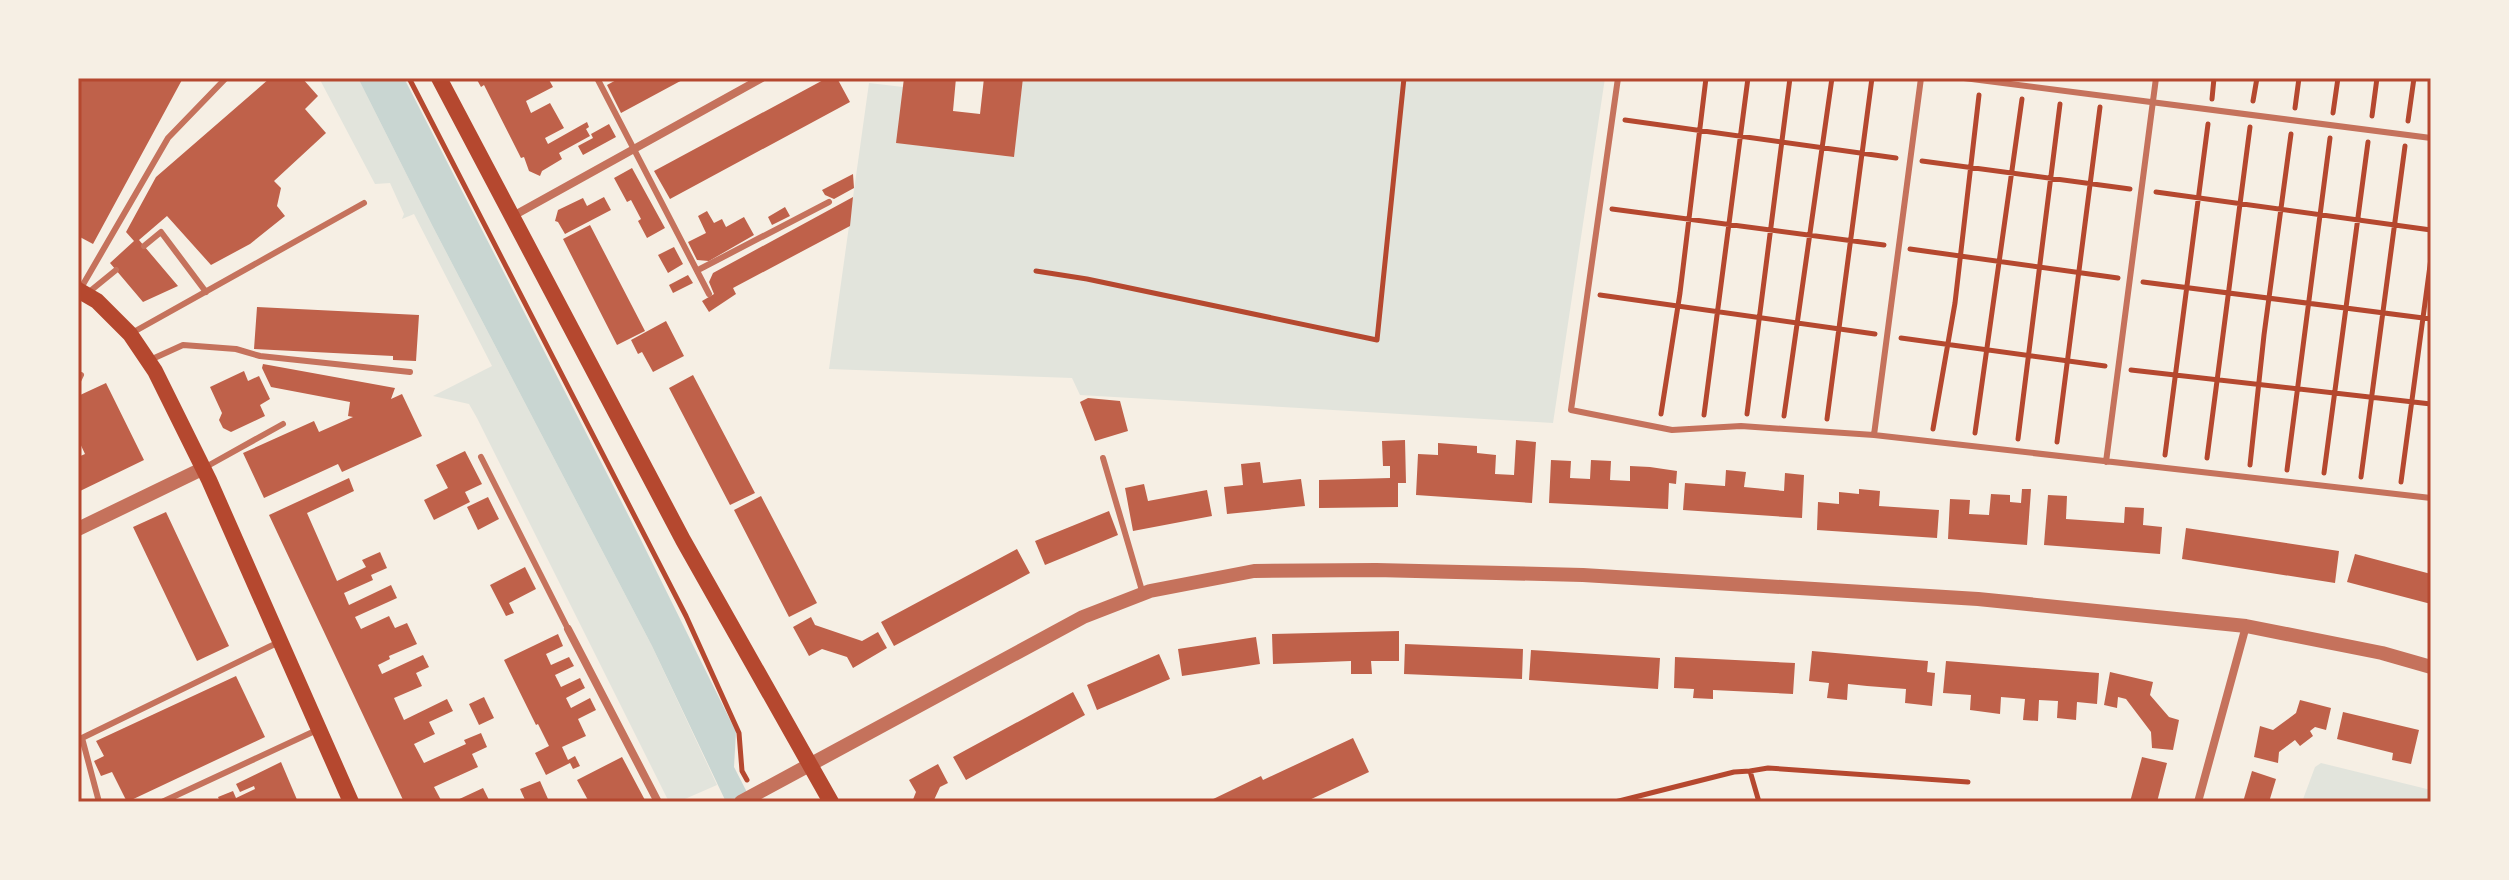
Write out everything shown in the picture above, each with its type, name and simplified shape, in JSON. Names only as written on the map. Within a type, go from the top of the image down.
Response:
[{"type":"main road","points":[[439,78],[683,540],[831,802]]},
{"type":"main road","points":[[81,291],[97,301],[130,334],[149,361],[204,468],[351,802]]},
{"type":"street","points":[[513,216],[762,78]]},
{"type":"street","points":[[78,529],[204,468]]},
{"type":"street","points":[[741,802],[1083,617],[1143,594],[1254,571],[1376,570],[1583,575],[1978,599],[2246,626],[2382,653],[2431,667]]},
{"type":"street","points":[[2198,802],[2246,626]]},
{"type":"street","points":[[568,629],[658,802]]},
{"type":"lane","points":[[81,291],[168,138],[226,78]]},
{"type":"lane","points":[[597,78],[709,294]]},
{"type":"lane","points":[[1618,78],[1571,410],[1672,430],[1746,426],[1874,435],[2431,498]]},
{"type":"lane","points":[[1874,435],[1921,78]]},
{"type":"lane","points":[[1964,78],[2431,138]]},
{"type":"lane","points":[[2106,462],[2156,78]]},
{"type":"lane","points":[[698,270],[829,202]]},
{"type":"lane","points":[[130,334],[364,203]]},
{"type":"lane","points":[[144,246],[161,232],[206,292]]},
{"type":"lane","points":[[81,291],[116,270]]},
{"type":"lane","points":[[149,361],[183,345],[410,372]]},
{"type":"lane","points":[[204,468],[283,424]]},
{"type":"lane","points":[[481,457],[568,629]]},
{"type":"lane","points":[[1103,458],[1143,594]]},
{"type":"lane","points":[[99,802],[82,738],[280,641]]},
{"type":"lane","points":[[162,802],[320,729]]},
{"type":"path","points":[[409,78],[686,616],[739,733],[742,771]]},
{"type":"path","points":[[1036,271],[1377,340],[1404,78]]},
{"type":"path","points":[[1658,427],[1666,395],[1706,78]]},
{"type":"path","points":[[1703,428],[1748,78]]},
{"type":"path","points":[[1746,426],[1790,78]]},
{"type":"path","points":[[1782,429],[1832,78]]},
{"type":"path","points":[[1825,432],[1872,78]]},
{"type":"path","points":[[2163,468],[2214,78]]},
{"type":"path","points":[[2205,473],[2257,78]]},
{"type":"path","points":[[2248,478],[2299,78]]},
{"type":"path","points":[[2286,482],[2338,78]]},
{"type":"path","points":[[2323,486],[2377,78]]},
{"type":"path","points":[[2359,490],[2414,78]]},
{"type":"path","points":[[1931,442],[1948,345],[1981,80]]},
{"type":"path","points":[[1973,447],[2024,86]]},
{"type":"path","points":[[2016,452],[2062,91]]},
{"type":"path","points":[[2055,456],[2101,96]]},
{"type":"path","points":[[1612,118],[2431,230]]},
{"type":"path","points":[[1600,207],[2431,319]]},
{"type":"path","points":[[2399,495],[2431,258]]},
{"type":"path","points":[[1587,293],[2118,368],[2431,404]]},
{"type":"path","points":[[1615,802],[1734,772],[1768,768],[1968,782]]},
{"type":"path","points":[[1750,771],[1759,802]]},
{"type":"shaded area","points":[[319,78],[358,78],[652,646],[717,785],[678,802],[669,802],[469,404],[433,396],[492,366],[414,214],[402,219],[404,214],[390,183],[375,184]]},
{"type":"shaded area","points":[[358,78],[404,78],[736,732],[734,767],[752,802],[726,802],[652,646]]},
{"type":"shaded area","points":[[1023,78],[1605,78],[1553,423],[1080,395],[1072,378],[829,369],[869,83],[903,87],[899,143],[1013,157]]},
{"type":"shaded area","points":[[2321,763],[2431,790],[2431,802],[2302,802],[2315,767]]},
{"type":"building","points":[[78,78],[183,78],[93,244],[78,236]]},
{"type":"building","points":[[270,78],[302,78],[318,96],[305,109],[326,133],[274,181],[281,188],[277,206],[285,216],[250,244],[211,265],[167,216],[139,240],[178,286],[143,302],[110,263],[134,241],[126,232],[156,177]]},
{"type":"building","points":[[476,78],[548,78],[553,87],[526,101],[531,113],[550,103],[564,128],[545,138],[548,144],[587,122],[589,127],[586,129],[590,136],[559,153],[562,159],[542,171],[540,176],[529,171],[484,85],[481,87]]},
{"type":"building","points":[[620,78],[686,78],[621,113],[607,85]]},
{"type":"building","points":[[827,78],[837,78],[850,102],[670,199],[654,171]]},
{"type":"building","points":[[904,78],[956,78],[953,111],[980,114],[984,78],[1023,78],[1014,157],[896,143]]},
{"type":"building","points":[[609,124],[616,137],[583,155],[578,146]]},
{"type":"building","points":[[632,168],[665,228],[647,238],[631,200],[627,202],[614,178]]},
{"type":"building","points":[[853,174],[854,188],[834,199],[825,195],[822,190]]},
{"type":"building","points":[[604,197],[611,210],[565,234],[555,221],[558,210],[583,198],[587,206]]},
{"type":"building","points":[[853,197],[850,226],[733,288],[736,294],[709,312],[702,301],[714,294],[709,282],[713,273]]},
{"type":"building","points":[[785,207],[790,216],[772,225],[768,217]]},
{"type":"building","points":[[707,211],[714,223],[722,219],[726,227],[744,217],[754,235],[709,261],[697,260],[688,242],[706,233],[698,216]]},
{"type":"building","points":[[590,225],[645,331],[617,345],[563,239]]},
{"type":"building","points":[[674,247],[683,264],[668,273],[658,255]]},
{"type":"building","points":[[688,275],[693,283],[673,293],[669,285]]},
{"type":"building","points":[[257,307],[419,315],[416,361],[393,360],[393,356],[254,349]]},
{"type":"building","points":[[666,321],[684,356],[653,372],[631,340]]},
{"type":"building","points":[[263,364],[395,388],[391,399],[402,394],[422,436],[342,472],[338,464],[264,498],[243,453],[314,421],[319,432],[353,417],[348,416],[350,402],[271,387]]},
{"type":"building","points":[[244,371],[248,381],[259,376],[270,399],[260,405],[265,416],[231,432],[223,428],[219,420],[222,413],[210,387]]},
{"type":"building","points":[[693,375],[755,493],[730,505],[669,388]]},
{"type":"building","points":[[106,383],[144,460],[78,492],[78,457],[85,454],[78,439],[78,396]]},
{"type":"building","points":[[1088,398],[1120,401],[1128,431],[1095,441],[1080,402]]},
{"type":"building","points":[[1405,440],[1406,483],[1398,483],[1398,507],[1319,508],[1319,480],[1390,478],[1390,466],[1383,466],[1382,441]]},
{"type":"building","points":[[1516,440],[1536,442],[1532,503],[1416,495],[1418,454],[1438,455],[1438,443],[1477,446],[1477,453],[1496,455],[1495,474],[1514,475]]},
{"type":"building","points":[[465,451],[482,484],[465,492],[470,502],[434,520],[424,500],[448,488],[436,465]]},
{"type":"building","points":[[1551,460],[1571,461],[1570,478],[1590,479],[1591,460],[1611,461],[1610,480],[1630,481],[1630,466],[1650,467],[1677,471],[1676,484],[1669,483],[1668,509],[1549,503]]},
{"type":"building","points":[[1260,462],[1263,483],[1301,479],[1305,506],[1227,514],[1224,487],[1243,485],[1241,464]]},
{"type":"building","points":[[1726,470],[1746,472],[1744,487],[1784,491],[1785,473],[1804,475],[1802,518],[1683,510],[1685,483],[1725,486]]},
{"type":"building","points":[[349,478],[354,491],[307,513],[337,581],[366,567],[362,560],[380,552],[387,568],[371,575],[373,580],[344,593],[349,605],[391,585],[397,598],[355,617],[361,629],[389,616],[395,628],[407,623],[417,644],[389,656],[390,659],[378,665],[382,674],[423,655],[429,667],[416,673],[422,686],[394,698],[404,720],[447,699],[453,711],[429,722],[435,734],[414,744],[424,763],[466,744],[464,740],[481,733],[487,747],[472,754],[478,767],[434,787],[442,802],[404,802],[269,515]]},
{"type":"building","points":[[1144,484],[1148,501],[1207,490],[1212,516],[1133,531],[1125,488]]},
{"type":"building","points":[[1859,489],[1880,491],[1879,506],[1939,510],[1937,538],[1817,530],[1818,502],[1839,504],[1839,492],[1859,494]]},
{"type":"building","points":[[2022,489],[2031,489],[2027,545],[1948,539],[1950,499],[1970,500],[1969,514],[1989,515],[1991,494],[2010,495],[2010,502],[2021,503]]},
{"type":"building","points":[[2048,495],[2067,496],[2066,519],[2124,523],[2125,507],[2144,508],[2143,525],[2162,527],[2160,554],[2044,545]]},
{"type":"building","points":[[761,496],[817,603],[789,617],[734,510]]},
{"type":"building","points":[[488,497],[499,519],[478,530],[467,507]]},
{"type":"building","points":[[1109,511],[1118,535],[1045,565],[1035,541]]},
{"type":"building","points":[[166,512],[229,646],[197,661],[133,527]]},
{"type":"building","points":[[2186,528],[2339,551],[2335,583],[2182,559]]},
{"type":"building","points":[[1017,549],[1030,573],[894,646],[881,622]]},
{"type":"building","points":[[2355,554],[2431,574],[2431,604],[2347,582]]},
{"type":"building","points":[[525,567],[536,589],[509,603],[514,613],[506,616],[490,585]]},
{"type":"building","points":[[811,617],[815,625],[862,641],[878,632],[887,648],[853,668],[847,657],[822,649],[809,656],[793,627]]},
{"type":"building","points":[[1399,631],[1399,661],[1371,661],[1372,674],[1351,674],[1351,661],[1273,664],[1272,634]]},
{"type":"building","points":[[558,634],[563,646],[546,654],[551,665],[569,657],[574,666],[555,675],[561,687],[580,678],[585,688],[566,698],[571,708],[590,698],[596,710],[578,719],[586,736],[562,747],[568,760],[575,756],[580,766],[573,769],[570,763],[546,775],[535,753],[549,746],[504,660]]},
{"type":"building","points":[[1256,637],[1260,664],[1182,676],[1178,649]]},
{"type":"building","points":[[1405,644],[1523,649],[1522,679],[1404,674]]},
{"type":"building","points":[[1531,650],[1660,658],[1658,689],[1529,680]]},
{"type":"building","points":[[1812,651],[1928,661],[1927,672],[1935,673],[1932,706],[1905,703],[1906,689],[1848,684],[1847,700],[1827,698],[1829,683],[1809,681]]},
{"type":"building","points":[[1159,654],[1170,679],[1097,710],[1087,685]]},
{"type":"building","points":[[1675,657],[1795,663],[1793,694],[1713,690],[1713,699],[1693,698],[1694,689],[1674,688]]},
{"type":"building","points":[[1946,661],[2099,673],[2097,704],[2077,702],[2076,720],[2057,718],[2058,701],[2039,700],[2038,721],[2023,720],[2025,699],[2001,697],[2000,714],[1970,710],[1971,695],[1943,693]]},
{"type":"building","points":[[2110,672],[2153,682],[2150,695],[2169,717],[2179,720],[2173,750],[2152,748],[2151,732],[2126,699],[2118,697],[2117,708],[2104,705]]},
{"type":"building","points":[[236,676],[265,737],[127,802],[112,772],[101,776],[94,761],[104,756],[96,741]]},
{"type":"building","points":[[1073,692],[1085,715],[966,780],[953,757]]},
{"type":"building","points":[[484,697],[494,718],[479,725],[469,704]]},
{"type":"building","points":[[2300,700],[2331,708],[2326,730],[2315,727],[2310,731],[2313,736],[2300,746],[2295,740],[2279,752],[2278,763],[2254,757],[2260,726],[2273,730],[2296,713]]},
{"type":"building","points":[[2343,712],[2419,730],[2411,764],[2392,760],[2393,753],[2337,739]]},
{"type":"building","points":[[1353,738],[1369,772],[1305,802],[1207,802],[1261,776],[1263,780]]},
{"type":"building","points":[[622,757],[646,802],[589,802],[577,780]]},
{"type":"building","points":[[2142,757],[2167,763],[2157,802],[2130,802]]},
{"type":"building","points":[[281,762],[298,802],[220,802],[218,797],[233,791],[236,798],[255,789],[254,786],[240,792],[236,784]]},
{"type":"building","points":[[938,764],[948,783],[940,787],[934,800],[939,802],[912,802],[916,792],[909,780]]},
{"type":"building","points":[[2252,771],[2276,779],[2269,802],[2243,802]]},
{"type":"building","points":[[540,781],[548,799],[526,802],[520,789]]},
{"type":"building","points":[[483,788],[490,802],[453,802]]}]
